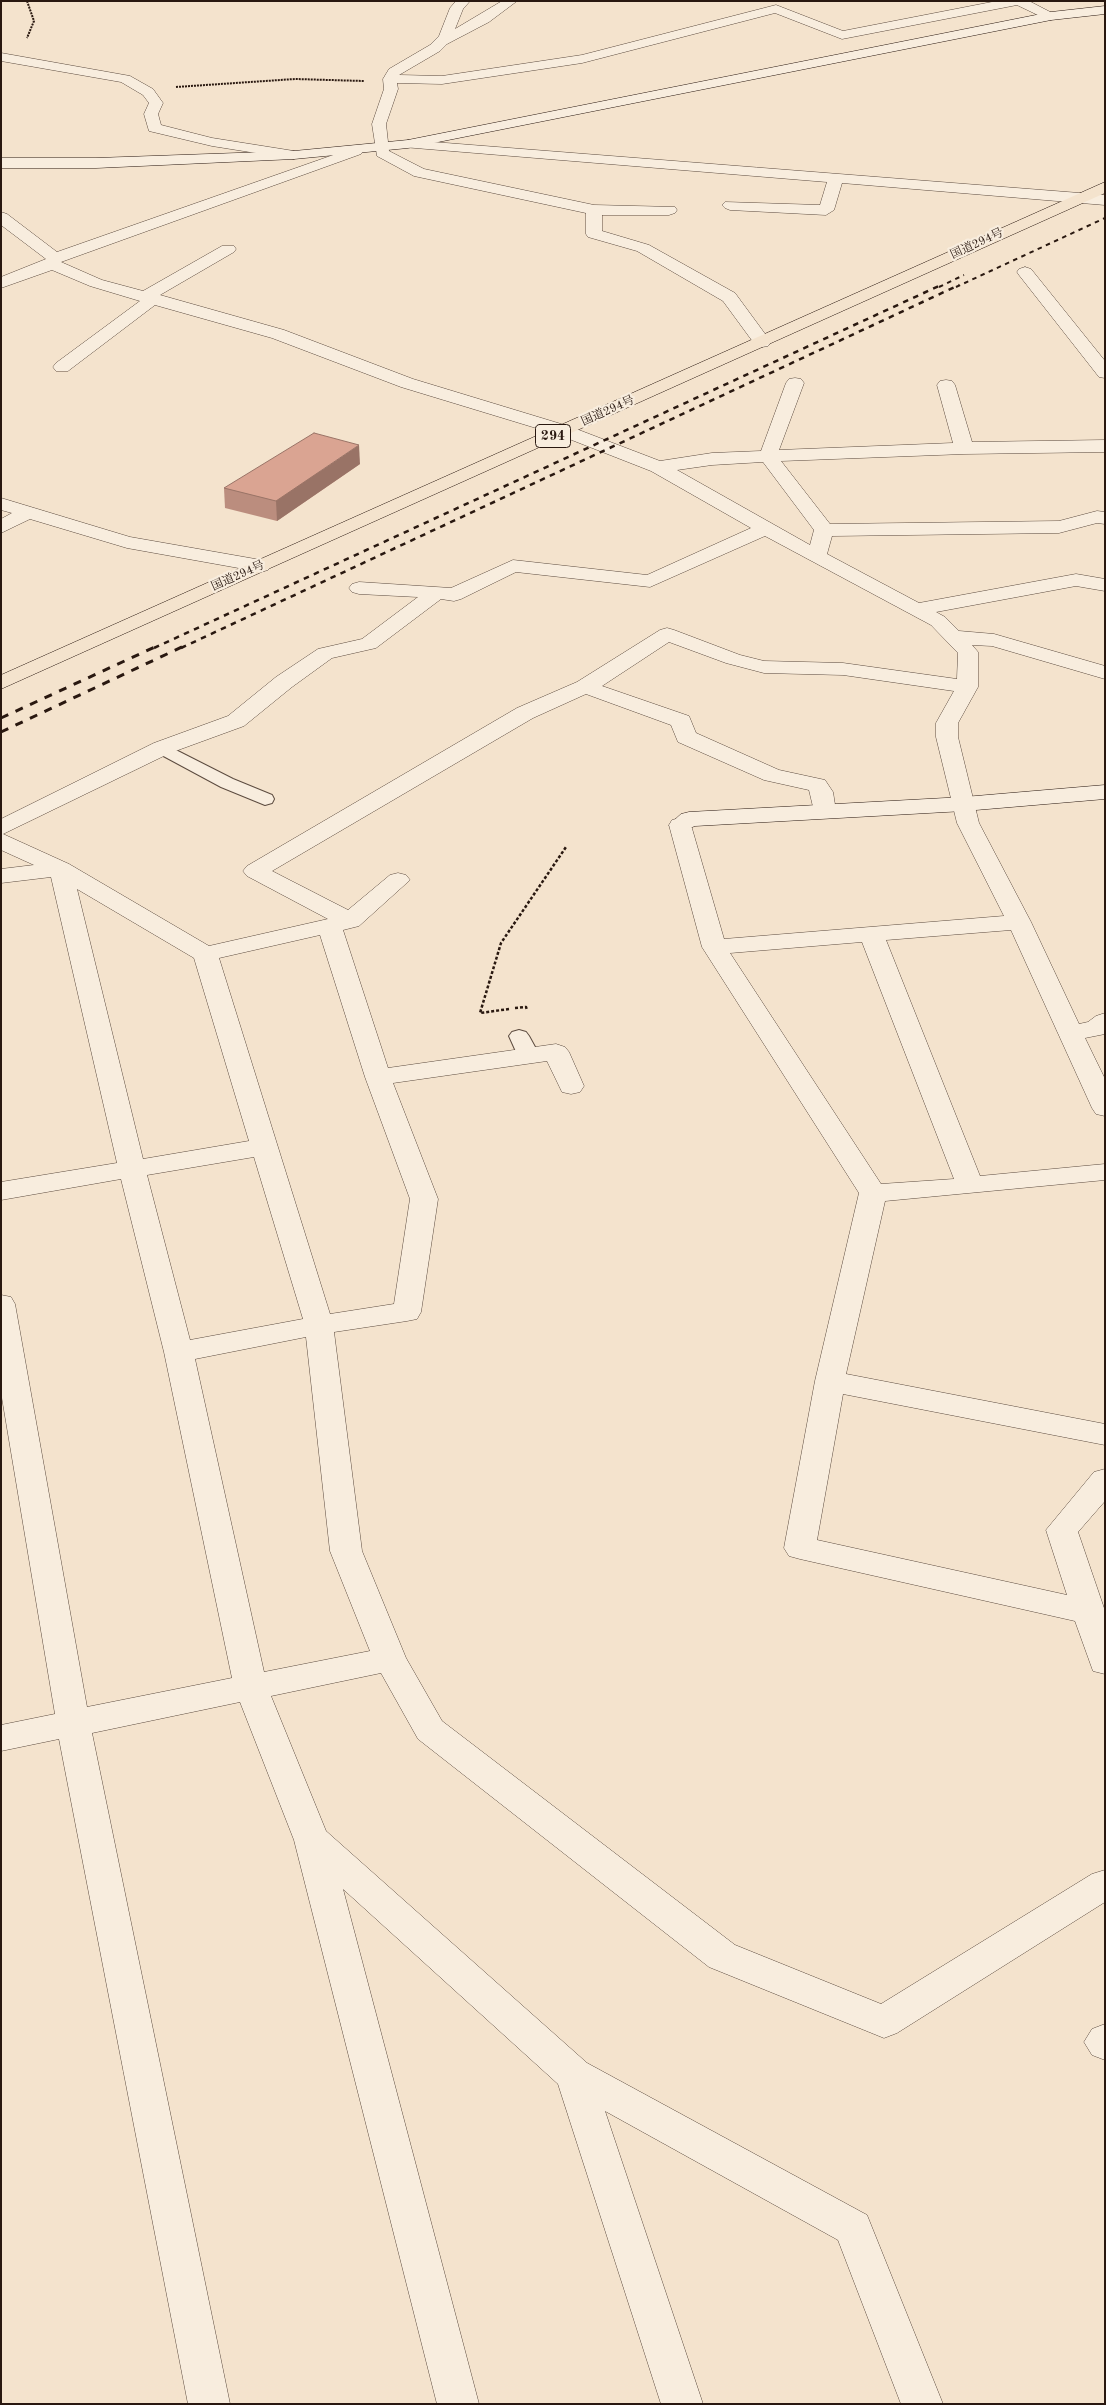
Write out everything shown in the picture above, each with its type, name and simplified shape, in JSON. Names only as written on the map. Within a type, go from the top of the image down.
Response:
[{"type":"highway","name":"国道294号","points":[[1,683],[1105,187]]},
{"type":"street","points":[[464,1],[457,8],[442,41],[435,48],[394,72],[390,79],[391,89],[379,124],[382,153],[419,173],[594,210],[669,210]]},
{"type":"street","points":[[442,41],[484,19],[510,1]]},
{"type":"street","points":[[390,79],[442,80],[582,59],[776,8],[842,35],[1019,1],[1051,16]]},
{"type":"street","points":[[1,163],[294,156],[356,151],[408,144],[1051,16],[1105,10]]},
{"type":"street","points":[[1,57],[124,79],[148,92],[156,103],[151,114],[154,128],[212,142],[279,151],[294,156]]},
{"type":"street","points":[[408,144],[1105,200]]},
{"type":"street","points":[[1,283],[54,261],[356,151]]},
{"type":"street","points":[[730,205],[826,210],[836,178]]},
{"type":"street","points":[[594,210],[594,234],[643,248],[692,274],[729,297],[762,342]]},
{"type":"street","points":[[1,217],[54,261],[96,283],[278,334],[407,383],[565,431],[658,467],[766,529],[938,621],[968,652],[967,687],[947,723],[947,737],[968,823],[1019,922],[1105,1108]]},
{"type":"street","points":[[62,367],[150,297],[228,249]]},
{"type":"street","points":[[1025,272],[1105,373]]},
{"type":"street","points":[[768,456],[795,383]]},
{"type":"street","points":[[946,385],[964,448]]},
{"type":"street","points":[[658,467],[712,459],[768,456],[964,448],[1105,446]]},
{"type":"street","points":[[768,456],[824,530]]},
{"type":"street","points":[[1,504],[127,542],[260,566]]},
{"type":"street","points":[[1,527],[29,512]]},
{"type":"street","points":[[824,530],[1059,527],[1097,517],[1105,518]]},
{"type":"street","points":[[360,588],[437,592],[454,595],[513,566],[650,581],[766,529]]},
{"type":"street","points":[[816,555],[824,530]]},
{"type":"street","points":[[918,609],[1076,580],[1105,585]]},
{"type":"street","points":[[1,828],[162,748],[236,721],[284,682],[325,653],[369,644],[437,592]]},
{"type":"street","points":[[179,1352],[407,1312],[424,1199],[378,1077],[340,924],[255,871],[525,713],[585,687],[667,634],[733,659],[764,667],[843,669],[967,687]]},
{"type":"street","points":[[955,637],[994,640],[1105,673]]},
{"type":"street","points":[[585,687],[681,721],[686,737],[772,775],[817,785],[822,792],[825,811]]},
{"type":"street","points":[[1089,1612],[800,1548],[830,1381],[873,1192],[714,947],[680,825],[689,819],[964,804],[1105,792]]},
{"type":"street","points":[[1,841],[61,868],[205,954],[319,1326],[346,1551],[390,1659],[430,1730],[722,1956],[884,2022],[1105,1884]]},
{"type":"street","points":[[1,876],[61,868]]},
{"type":"street","points":[[61,868],[132,1171],[179,1352],[251,1688],[312,1840],[458,2404]]},
{"type":"street","points":[[205,954],[340,924],[398,880]]},
{"type":"street","points":[[714,947],[1019,922]]},
{"type":"street","points":[[871,934],[970,1186]]},
{"type":"street","points":[[1070,1034],[1097,1028],[1105,1021]]},
{"type":"street","points":[[378,1077],[524,1046],[556,1052],[571,1086]]},
{"type":"street","points":[[1,1191],[132,1171],[263,1147]]},
{"type":"street","points":[[873,1192],[970,1186],[1105,1172]]},
{"type":"street","points":[[1,1304],[73,1722],[209,2404]]},
{"type":"street","points":[[830,1381],[1105,1435]]},
{"type":"street","points":[[1105,1480],[1062,1530],[1105,1662]]},
{"type":"street","points":[[1,1738],[390,1659]]},
{"type":"street","points":[[312,1840],[574,2075],[853,2228],[922,2404]]},
{"type":"street","points":[[1105,2040],[1103,2042],[1105,2044]]},
{"type":"street","points":[[574,2075],[682,2404]]},
{"type":"lane","points":[[162,748],[227,783],[265,798]]},
{"type":"path","points":[[16,60],[34,21],[26,1]]},
{"type":"path","points":[[140,87],[199,87],[226,82],[295,79],[367,81],[390,79]]},
{"type":"path","points":[[530,1015],[526,1007],[480,1013],[501,943],[566,847]]},
{"type":"building","points":[[314,433],[359,445],[276,501],[224,488]]},
{"type":"railway","points":[[956,287],[1105,218]]},
{"type":"railway","points":[[939,287],[964,275]]},
{"type":"railway","points":[[154,648],[941,285]]},
{"type":"railway","points":[[181,648],[959,285]]},
{"type":"railway","points":[[1,718],[157,646]]},
{"type":"railway","points":[[1,732],[184,646]]}]
